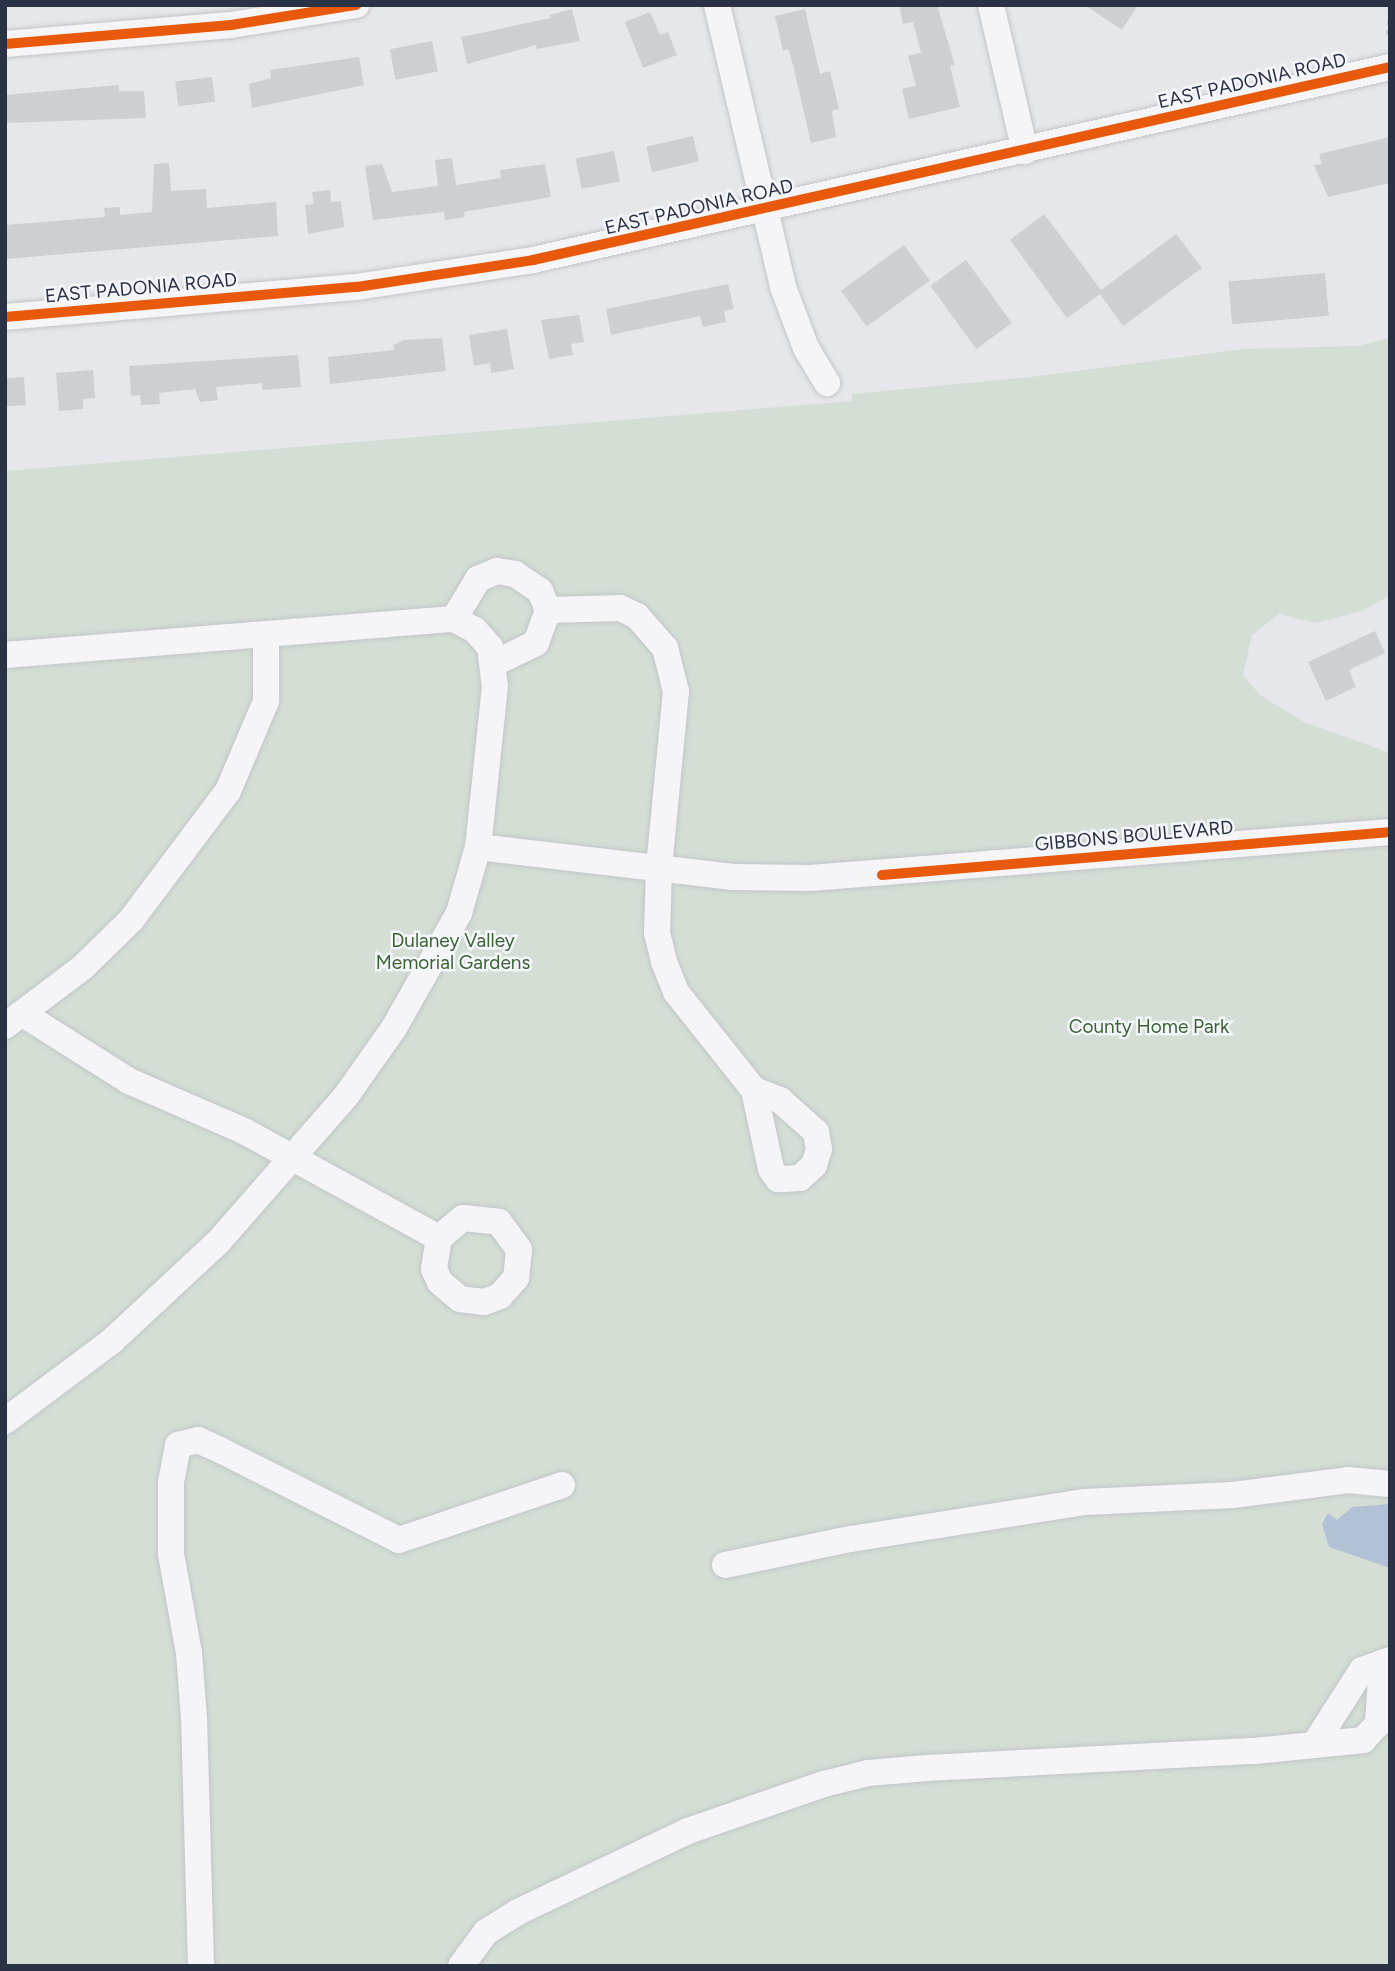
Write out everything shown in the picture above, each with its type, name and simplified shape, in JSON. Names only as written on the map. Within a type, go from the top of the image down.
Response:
[{"type":"street","points":[[5,44],[231,25],[356,5]]},
{"type":"street","points":[[716,5],[763,211],[794,322],[827,383]]},
{"type":"street","points":[[990,5],[1025,151]]},
{"type":"street","name":"EAST PADONIA ROAD","points":[[5,317],[422,278],[581,251],[1390,67]]},
{"type":"street","points":[[454,620],[478,579],[497,571],[530,581],[548,610]]},
{"type":"street","points":[[548,610],[620,608],[638,616],[665,648],[676,691],[659,869],[657,933],[676,992],[754,1090]]},
{"type":"street","points":[[495,663],[536,643],[548,610]]},
{"type":"street","points":[[5,655],[454,620],[475,630],[490,647],[495,663],[478,847],[459,913],[436,957],[346,1096],[296,1158],[154,1305],[5,1421]]},
{"type":"street","points":[[266,634],[266,701],[228,791],[131,920],[83,967],[14,1020],[129,1081],[296,1158],[439,1238]]},
{"type":"street","name":"GIBBONS BOULEVARD","points":[[478,847],[746,877],[882,875],[1390,831]]},
{"type":"street","points":[[201,1966],[194,1718],[171,1543],[171,1482],[178,1445],[198,1440],[399,1539],[562,1485]]},
{"type":"street","points":[[725,1565],[829,1543],[1085,1502],[1233,1495],[1348,1480],[1390,1484]]},
{"type":"street","points":[[1314,1745],[1362,1670],[1386,1661]]},
{"type":"street","points":[[461,1966],[486,1932],[529,1906],[688,1831],[824,1784],[868,1773],[927,1768],[1363,1740],[1374,1733],[1386,1661]]},
{"type":"path","points":[[1388,35],[1390,5]]},
{"type":"green space","points":[[1390,338],[1390,595],[1362,611],[1316,623],[1279,614],[1252,635],[1243,675],[1260,695],[1304,722],[1390,753],[1390,1966],[5,1966],[5,471],[852,401],[852,394],[1031,377],[1243,349],[1358,346]]},
{"type":"water","points":[[1390,1504],[1390,1568],[1329,1547],[1322,1524],[1328,1513],[1337,1520],[1352,1507]]},
{"type":"building","points":[[899,5],[937,5],[955,65],[950,66],[960,107],[909,119],[902,89],[916,86],[908,56],[921,53],[913,22],[903,24]]},
{"type":"building","points":[[1085,5],[1138,5],[1122,30]]},
{"type":"building","points":[[572,9],[580,41],[537,49],[536,45],[467,64],[461,37],[551,18],[550,15]]},
{"type":"building","points":[[805,9],[820,74],[830,71],[839,109],[832,111],[836,137],[811,143],[792,61],[788,49],[783,51],[775,16]]},
{"type":"building","points":[[650,12],[660,35],[668,32],[677,55],[643,68],[625,22]]},
{"type":"building","points":[[432,41],[438,71],[396,80],[390,49]]},
{"type":"building","points":[[359,57],[364,85],[252,108],[249,84],[271,78],[270,70]]},
{"type":"building","points":[[212,77],[215,102],[178,106],[175,82]]},
{"type":"building","points":[[119,85],[119,91],[144,91],[146,118],[5,123],[5,95]]},
{"type":"building","points":[[693,136],[699,161],[652,172],[646,147]]},
{"type":"building","points":[[1390,137],[1390,183],[1328,197],[1314,165],[1322,164],[1319,154]]},
{"type":"building","points":[[614,151],[620,181],[582,189],[576,158]]},
{"type":"building","points":[[452,158],[456,185],[501,178],[500,170],[545,164],[551,197],[464,212],[465,217],[445,220],[444,212],[373,220],[365,166],[382,164],[392,192],[438,186],[435,160]]},
{"type":"building","points":[[169,163],[171,191],[206,189],[207,208],[276,202],[278,236],[5,259],[5,225],[105,217],[104,208],[120,207],[120,215],[152,212],[154,164]]},
{"type":"building","points":[[330,190],[331,202],[341,201],[344,227],[308,234],[305,205],[314,204],[312,192]]},
{"type":"building","points":[[1044,214],[1101,290],[1176,234],[1202,268],[1123,326],[1100,294],[1067,318],[1010,240]]},
{"type":"building","points":[[904,245],[930,281],[867,326],[841,291]]},
{"type":"building","points":[[966,260],[1012,323],[976,349],[930,286]]},
{"type":"building","points":[[1325,273],[1329,316],[1232,324],[1228,281]]},
{"type":"building","points":[[728,284],[734,309],[724,311],[726,322],[703,327],[700,316],[611,335],[606,309]]},
{"type":"building","points":[[579,315],[584,342],[571,344],[573,355],[549,359],[541,320]]},
{"type":"building","points":[[507,329],[514,369],[491,373],[490,363],[474,366],[469,335]]},
{"type":"building","points":[[442,338],[446,371],[330,384],[328,357],[394,350],[393,345],[404,340]]},
{"type":"building","points":[[298,355],[301,387],[262,390],[262,383],[216,387],[218,400],[200,402],[195,389],[159,393],[160,404],[141,405],[140,395],[131,396],[129,366]]},
{"type":"building","points":[[93,370],[95,398],[83,399],[83,409],[59,411],[56,373]]},
{"type":"building","points":[[24,377],[26,405],[7,406],[5,378]]},
{"type":"building","points":[[1375,631],[1385,653],[1349,670],[1356,687],[1326,701],[1308,662]]},
{"type":"cycle path","points":[[5,44],[231,25],[356,5]]},
{"type":"cycle path","points":[[5,317],[357,287],[533,260],[1390,67]]},
{"type":"cycle path","points":[[882,875],[1390,832]]},
{"type":"park label","name":"Dulaney Valley Memorial Gardens","points":[[453,952]]},
{"type":"park label","name":"County Home Park","points":[[1149,1027]]}]
